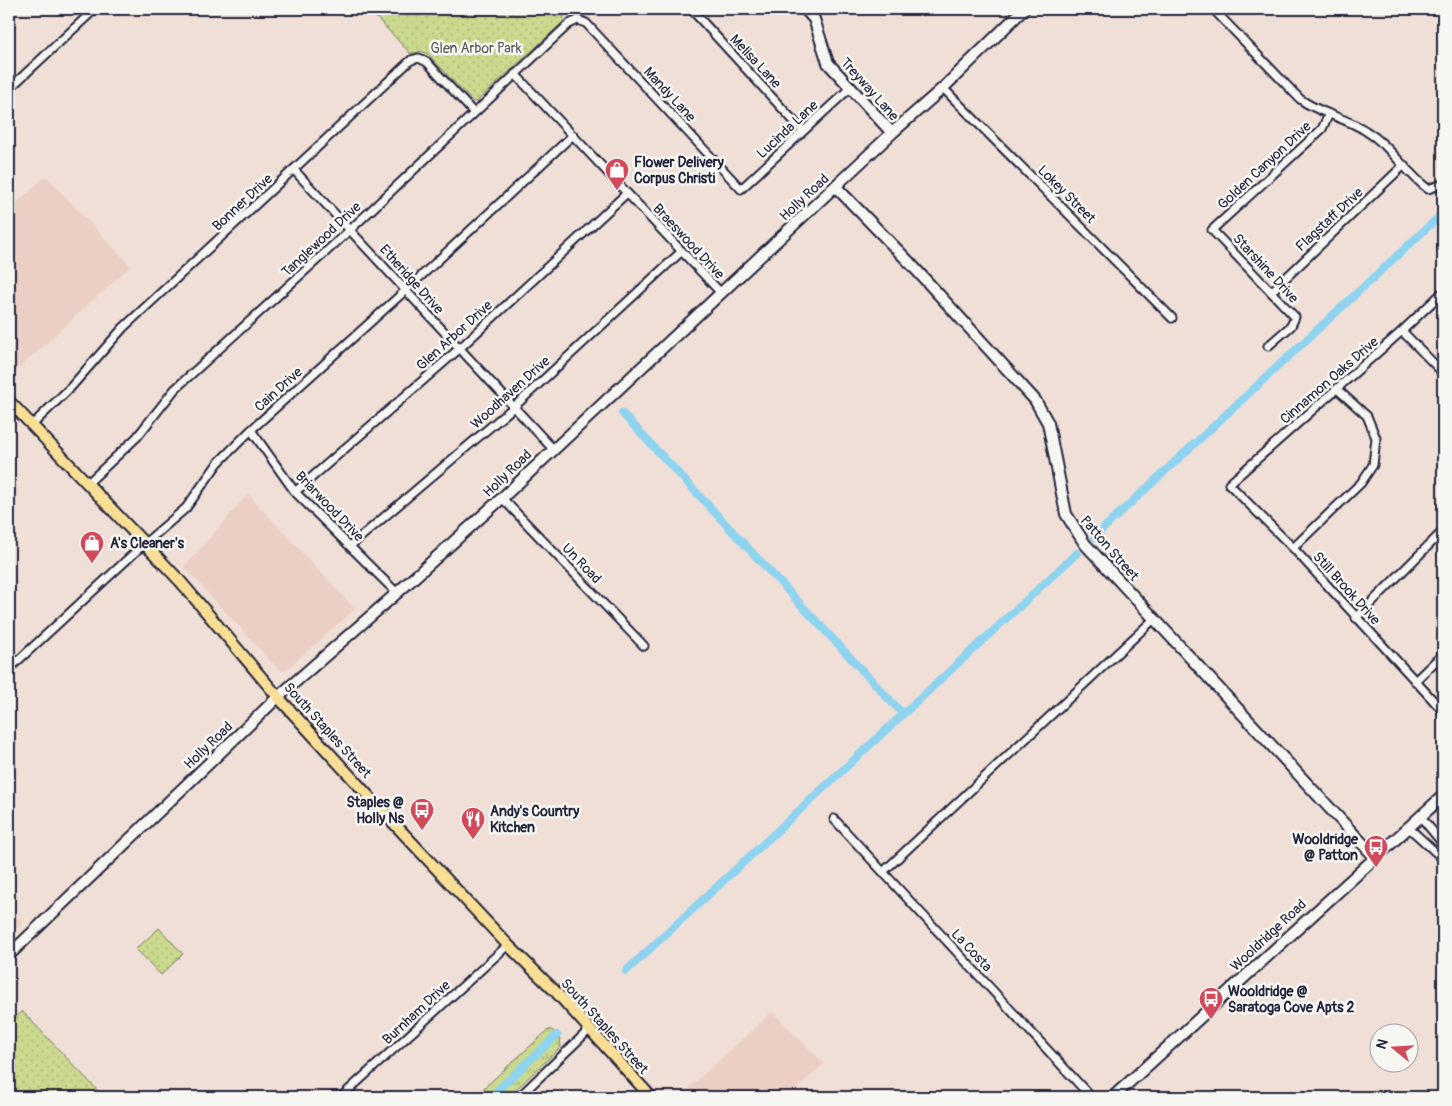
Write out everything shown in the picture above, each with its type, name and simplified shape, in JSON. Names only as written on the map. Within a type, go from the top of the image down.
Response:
[{"type":"main road","name":"Treyway Lane","points":[[805,9],[814,19],[828,63],[892,133]]},
{"type":"main road","name":"Holly Road","points":[[9,956],[278,696],[398,593],[502,498],[552,448],[943,88],[1024,9]]},
{"type":"main road","name":"Patton Street","points":[[836,187],[910,263],[1035,400],[1048,423],[1062,501],[1070,523],[1085,544],[1374,856]]},
{"type":"main road","name":"South Staples Street","points":[[9,401],[180,581],[278,696],[508,944],[547,982],[651,1097]]},
{"type":"main road","name":"Wooldridge Road","points":[[1113,1097],[1374,856],[1443,796]]},
{"type":"street","points":[[9,89],[94,9]]},
{"type":"street","name":"Melisa Lane","points":[[691,9],[803,131]]},
{"type":"street","points":[[1213,9],[1300,100],[1311,108],[1366,130],[1380,140],[1419,182],[1428,189],[1443,184]]},
{"type":"street","name":"Tanglewood Drive","points":[[87,484],[137,437],[175,389],[351,229],[569,24],[578,20]]},
{"type":"street","name":"Mandy Lane","points":[[578,20],[586,23],[741,190]]},
{"type":"street","name":"Bonner Drive","points":[[32,425],[71,387],[124,328],[411,60],[419,58],[427,62],[474,113]]},
{"type":"street","name":"Braeswood Drive","points":[[515,74],[721,293]]},
{"type":"street","name":"Lucinda Lane","points":[[741,190],[850,88]]},
{"type":"street","name":"Lokey Street","points":[[943,88],[1172,318]]},
{"type":"street","name":"Golden Canyon Drive","points":[[1212,230],[1322,129],[1330,114]]},
{"type":"street","name":"Cain Drive","points":[[9,670],[144,544],[186,508],[218,463],[251,430],[573,135]]},
{"type":"street","name":"Flagstaff Drive","points":[[1270,292],[1404,165]]},
{"type":"street","name":"Etheridge Drive","points":[[295,170],[552,448]]},
{"type":"street","name":"Glen Arbor Drive","points":[[296,492],[459,349],[627,193]]},
{"type":"street","name":"Starshine Drive","points":[[1212,230],[1295,317],[1291,326],[1268,346]]},
{"type":"street","name":"Woodhaven Drive","points":[[350,546],[515,406],[682,251]]},
{"type":"street","name":"Cinnamon Oaks Drive","points":[[1229,484],[1402,331],[1443,292]]},
{"type":"street","points":[[1402,331],[1443,373]]},
{"type":"street","points":[[1293,548],[1360,483],[1373,465],[1376,438],[1367,416],[1337,389]]},
{"type":"street","name":"Briarwood Drive","points":[[251,430],[296,492],[398,593]]},
{"type":"street","name":"Still Brook Drive","points":[[1229,484],[1293,548],[1443,711]]},
{"type":"street","name":"Un Road","points":[[502,498],[644,646]]},
{"type":"street","points":[[1356,618],[1443,531]]},
{"type":"street","points":[[883,872],[1154,619]]},
{"type":"street","points":[[1415,680],[1443,654]]},
{"type":"street","points":[[1421,816],[1443,844]]},
{"type":"street","name":"La Costa","points":[[834,819],[1091,1097]]},
{"type":"street","points":[[1408,827],[1443,859]]},
{"type":"street","name":"Burnham Drive","points":[[341,1097],[508,944]]},
{"type":"street","points":[[519,1097],[590,1029]]},
{"type":"shaded area","points":[[46,176],[131,266],[9,377],[9,210]]},
{"type":"shaded area","points":[[248,494],[355,609],[285,671],[277,668],[184,567]]},
{"type":"shaded area","points":[[9,908],[23,923],[9,936]]},
{"type":"shaded area","points":[[772,1012],[824,1063],[789,1097],[679,1097]]},
{"type":"green space","name":"Glen Arbor Park","points":[[368,9],[563,9],[564,21],[476,102],[472,101],[428,54],[421,51],[411,54]]},
{"type":"green space","points":[[159,928],[183,954],[161,975],[136,949]]},
{"type":"green space","points":[[22,1011],[104,1097],[9,1097],[9,1023]]},
{"type":"green space","points":[[548,1030],[552,1030],[560,1039],[561,1047],[508,1097],[474,1097]]},
{"type":"waterway","points":[[1094,537],[1443,213]]},
{"type":"waterway","points":[[622,413],[903,714]]},
{"type":"waterway","points":[[626,971],[1077,553]]},
{"type":"waterway","points":[[490,1097],[557,1035]]},
{"type":"place","name":"Flower Delivery Corpus Christi","points":[[617,191]]},
{"type":"place","name":"A's Cleaner's","points":[[92,564]]},
{"type":"place","name":"Staples @ Holly Ns","points":[[422,831]]},
{"type":"place","name":"Andy's Country Kitchen","points":[[473,840]]},
{"type":"place","name":"Wooldridge @ Patton","points":[[1376,868]]},
{"type":"place","name":"Wooldridge @ Saratoga Cove Apts 2","points":[[1211,1020]]}]
